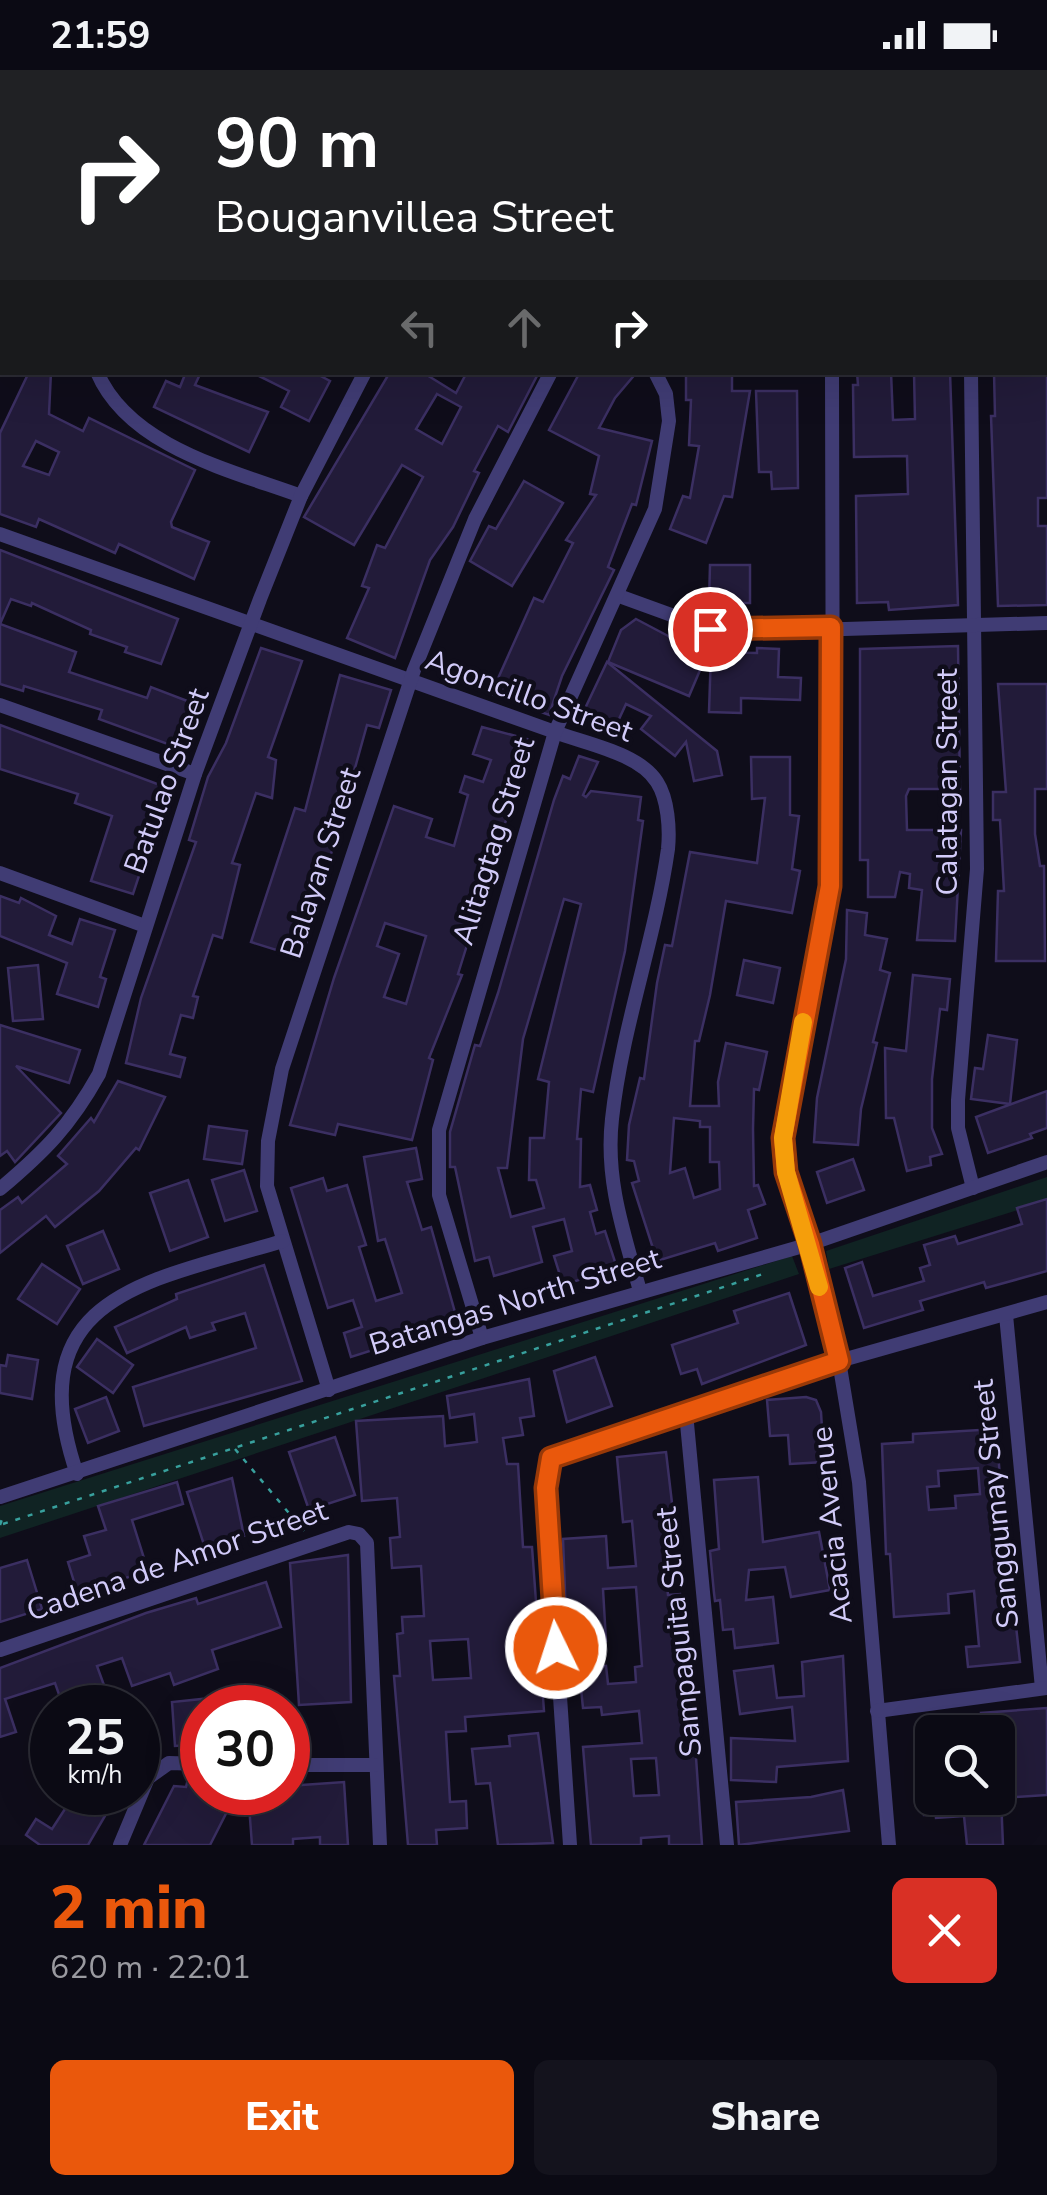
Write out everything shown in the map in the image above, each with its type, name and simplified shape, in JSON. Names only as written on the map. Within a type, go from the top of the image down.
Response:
[{"type":"street","points":[[98,375],[108,398],[139,426],[211,463],[301,496]]},
{"type":"street","name":"Batulao Street","points":[[0,1189],[46,1151],[74,1120],[99,1074],[196,774],[301,496],[363,375]]},
{"type":"street","name":"Balayan Street","points":[[329,1390],[268,1186],[268,1141],[282,1069],[410,683],[475,519],[549,375]]},
{"type":"street","name":"Alitagtag Street","points":[[482,1338],[438,1195],[439,1130],[555,732],[655,509],[665,452],[666,394],[656,375]]},
{"type":"street","name":"Acacia Avenue","points":[[832,375],[830,886],[783,1138],[786,1172],[810,1244],[839,1361],[859,1482],[890,1845]]},
{"type":"street","name":"Calatagan Street","points":[[972,375],[978,868],[958,1128],[973,1188]]},
{"type":"street","name":"Agoncillo Street","points":[[0,534],[555,732],[639,764],[658,782],[667,811],[668,846],[612,1120],[614,1200],[640,1290]]},
{"type":"street","points":[[619,596],[710,629],[1047,623]]},
{"type":"street","points":[[0,706],[196,774]]},
{"type":"street","points":[[0,873],[145,926]]},
{"type":"street","name":"Batangas North Street","points":[[0,1497],[482,1338],[810,1244],[1047,1162]]},
{"type":"street","points":[[77,1474],[63,1433],[58,1396],[71,1350],[96,1314],[119,1296],[162,1277],[282,1241]]},
{"type":"street","points":[[570,1845],[546,1488],[551,1458],[839,1361],[1047,1302]]},
{"type":"street","name":"Sanggumay Street","points":[[1006,1315],[1044,1688]]},
{"type":"street","name":"Sampaguita Street","points":[[686,1413],[727,1845]]},
{"type":"street","name":"Cadena de Amor Street","points":[[0,1650],[350,1532],[360,1534],[367,1544],[380,1845]]},
{"type":"street","points":[[878,1710],[1044,1688]]},
{"type":"street","points":[[120,1845],[148,1778],[169,1763],[180,1763]]},
{"type":"street","points":[[310,1765],[374,1765]]},
{"type":"path","points":[[3,1524],[775,1270]]},
{"type":"path","points":[[234,1447],[314,1544]]},
{"type":"green space","points":[[1047,1177],[1047,1201],[829,1269],[826,1251]]},
{"type":"green space","points":[[792,1256],[799,1274],[0,1538],[0,1506]]},
{"type":"building","points":[[28,375],[51,375],[49,414],[83,431],[89,418],[195,470],[171,522],[172,527],[209,542],[194,579],[119,544],[115,553],[39,519],[36,527],[0,514],[0,433]],"holes":[[[36,441],[59,452],[49,475],[23,466]]]},
{"type":"building","points":[[185,375],[200,375],[195,385],[268,412],[249,452],[154,407],[166,381],[180,387]]},
{"type":"building","points":[[257,375],[319,375],[330,381],[309,421],[281,407],[289,391]]},
{"type":"building","points":[[388,375],[427,375],[456,393],[465,375],[537,375],[508,432],[498,426],[474,471],[479,473],[453,527],[430,560],[395,658],[347,638],[369,588],[362,586],[377,545],[385,548],[423,477],[402,465],[354,545],[304,517]],"holes":[[[437,394],[461,407],[442,444],[416,429]]]},
{"type":"building","points":[[578,375],[634,375],[615,398],[599,428],[652,441],[636,505],[632,504],[608,567],[614,570],[562,676],[549,715],[491,694],[534,598],[543,602],[573,543],[566,540],[596,495],[590,494],[599,456],[549,430]]},
{"type":"building","points":[[686,375],[732,375],[732,391],[750,391],[732,497],[724,496],[706,543],[670,529],[683,496],[690,498],[699,446],[689,445],[691,400],[686,400]]},
{"type":"building","points":[[857,375],[891,375],[893,420],[915,419],[914,375],[950,375],[958,605],[889,610],[888,602],[857,603],[856,496],[908,494],[907,456],[854,457],[853,385],[858,385]]},
{"type":"building","points":[[994,375],[1047,375],[1047,498],[1038,498],[1038,526],[1047,526],[1047,605],[998,606],[991,416],[995,416]]},
{"type":"building","points":[[756,391],[797,391],[798,488],[772,489],[771,472],[759,472]]},
{"type":"building","points":[[524,481],[563,503],[512,586],[470,561],[489,526],[496,529]]},
{"type":"building","points":[[0,550],[178,619],[161,664],[125,652],[127,647],[90,634],[91,630],[32,603],[31,606],[11,599],[0,624]]},
{"type":"building","points":[[710,565],[750,565],[750,603],[709,603]]},
{"type":"building","points":[[636,619],[706,656],[689,696],[608,662],[621,630]]},
{"type":"building","points":[[0,624],[76,652],[69,672],[147,698],[151,687],[190,702],[173,746],[99,719],[102,710],[24,686],[23,691],[0,684]]},
{"type":"building","points":[[958,646],[960,789],[909,789],[906,796],[907,830],[961,830],[955,941],[917,940],[922,890],[909,888],[910,874],[900,872],[895,897],[868,897],[868,860],[860,860],[860,649]]},
{"type":"building","points":[[261,648],[302,661],[268,757],[276,760],[272,798],[256,793],[232,863],[240,865],[222,938],[213,935],[193,996],[198,997],[193,1018],[181,1015],[170,1054],[185,1058],[180,1077],[126,1063],[141,998],[196,842],[189,840],[208,777],[226,743]]},
{"type":"building","points":[[757,648],[779,649],[778,677],[801,678],[800,700],[741,698],[741,713],[709,712],[711,652],[757,653]]},
{"type":"building","points":[[607,662],[717,751],[722,775],[694,781],[686,742],[675,756],[641,729],[651,716],[626,704],[613,732],[581,717]]},
{"type":"building","points":[[340,675],[391,690],[379,728],[367,725],[302,958],[251,942],[295,808],[305,811]]},
{"type":"building","points":[[998,684],[1047,684],[1047,789],[1035,789],[1035,834],[1040,866],[1044,866],[1045,961],[996,961],[998,891],[1004,891],[1000,820],[993,820],[993,792],[1006,792]]},
{"type":"building","points":[[0,725],[168,788],[133,894],[91,881],[112,816],[75,803],[78,794],[0,769]]},
{"type":"building","points":[[482,727],[531,740],[458,974],[462,975],[429,1058],[433,1060],[412,1140],[338,1124],[335,1135],[290,1125],[334,978],[394,806],[432,819],[426,837],[454,846],[468,795],[460,792],[465,776],[483,782],[491,760],[473,754]],"holes":[[[385,923],[426,936],[406,1004],[384,997],[399,954],[377,946]]]},
{"type":"building","points":[[579,756],[598,762],[583,795],[586,797],[591,791],[641,797],[638,820],[643,821],[625,951],[593,1092],[581,1089],[577,1139],[581,1139],[580,1187],[590,1185],[597,1210],[590,1212],[596,1234],[605,1231],[617,1268],[563,1285],[554,1256],[572,1251],[564,1219],[533,1227],[542,1262],[494,1276],[489,1257],[475,1261],[455,1167],[450,1167],[450,1132],[475,1045],[480,1046],[498,993],[554,800],[563,776],[570,779]],"holes":[[[564,899],[581,904],[538,1079],[549,1082],[544,1138],[530,1138],[529,1180],[536,1180],[544,1208],[511,1217],[498,1168],[507,1168],[523,1039]]]},
{"type":"building","points":[[751,757],[790,757],[790,815],[799,816],[792,869],[800,871],[792,913],[726,901],[710,995],[699,1041],[695,1041],[690,1106],[719,1106],[718,1082],[726,1043],[767,1052],[759,1090],[754,1089],[753,1129],[754,1186],[758,1185],[765,1204],[748,1210],[757,1238],[718,1251],[715,1243],[657,1261],[632,1183],[639,1181],[634,1161],[627,1160],[629,1125],[640,1078],[644,1079],[657,983],[665,945],[672,946],[690,852],[757,863],[765,798],[752,799]],"holes":[[[674,1118],[700,1121],[700,1127],[710,1127],[710,1162],[719,1162],[720,1189],[694,1198],[685,1168],[670,1173]]]},
{"type":"building","points":[[0,896],[19,903],[21,898],[56,916],[49,935],[72,944],[80,919],[115,930],[100,977],[106,979],[98,1007],[57,994],[67,963],[0,936]]},
{"type":"building","points":[[847,910],[867,913],[865,935],[887,939],[880,970],[890,973],[873,1042],[877,1043],[861,1109],[858,1145],[814,1142],[817,1098],[846,959]]},
{"type":"building","points":[[744,960],[780,968],[773,1003],[737,995]]},
{"type":"building","points":[[38,965],[43,1019],[13,1021],[8,968]]},
{"type":"building","points":[[913,975],[950,979],[947,1010],[940,1009],[932,1079],[932,1128],[942,1154],[930,1157],[931,1165],[907,1171],[894,1118],[886,1118],[885,1048],[906,1051]]},
{"type":"building","points":[[0,1025],[80,1050],[69,1083],[16,1066],[61,1113],[15,1162],[7,1151],[0,1156]]},
{"type":"building","points":[[988,1035],[1017,1040],[1010,1104],[971,1099],[975,1068],[983,1069]]},
{"type":"building","points":[[118,1081],[165,1097],[139,1150],[136,1148],[99,1191],[55,1227],[46,1216],[0,1253],[0,1210],[18,1197],[22,1203],[67,1164],[58,1156],[91,1118],[94,1122]]},
{"type":"building","points":[[1047,1091],[1047,1128],[1030,1134],[1032,1138],[988,1153],[976,1117]]},
{"type":"building","points":[[209,1126],[247,1131],[242,1164],[204,1159]]},
{"type":"building","points":[[416,1148],[422,1179],[407,1182],[422,1230],[431,1227],[458,1323],[351,1357],[344,1333],[362,1327],[353,1300],[328,1308],[291,1188],[323,1178],[327,1191],[347,1185],[366,1245],[359,1247],[376,1301],[402,1293],[385,1239],[378,1241],[364,1157]]},
{"type":"building","points":[[853,1159],[864,1190],[827,1203],[817,1172]]},
{"type":"building","points":[[244,1170],[257,1211],[225,1221],[212,1180]]},
{"type":"building","points":[[188,1180],[208,1237],[170,1251],[150,1193]]},
{"type":"building","points":[[1047,1199],[1047,1271],[986,1288],[984,1282],[920,1301],[923,1310],[864,1328],[845,1268],[862,1262],[873,1296],[924,1281],[920,1268],[930,1265],[924,1245],[955,1236],[958,1244],[1022,1224],[1017,1208]]},
{"type":"building","points":[[103,1231],[119,1269],[83,1284],[67,1246]]},
{"type":"building","points":[[42,1264],[80,1289],[57,1324],[18,1299]]},
{"type":"building","points":[[264,1265],[302,1381],[144,1426],[133,1387],[256,1348],[245,1313],[212,1323],[215,1330],[190,1338],[186,1327],[127,1353],[115,1327],[177,1299],[176,1294]]},
{"type":"building","points":[[789,1293],[806,1345],[702,1384],[697,1369],[681,1374],[672,1345],[738,1323],[734,1311]]},
{"type":"building","points":[[97,1339],[133,1365],[113,1393],[77,1367]]},
{"type":"building","points":[[8,1355],[38,1360],[32,1399],[0,1393],[0,1365],[6,1366]]},
{"type":"building","points":[[595,1357],[612,1406],[567,1422],[554,1371]]},
{"type":"building","points":[[529,1379],[534,1416],[520,1418],[523,1435],[503,1438],[507,1464],[518,1464],[523,1547],[532,1547],[544,1711],[465,1717],[466,1731],[446,1732],[450,1802],[466,1801],[467,1828],[436,1830],[437,1845],[408,1845],[394,1676],[400,1676],[397,1634],[403,1633],[402,1617],[424,1616],[421,1566],[392,1568],[390,1538],[400,1537],[397,1498],[362,1501],[356,1421],[443,1416],[445,1446],[477,1442],[474,1414],[450,1418],[447,1396]],"holes":[[[468,1639],[471,1678],[433,1680],[430,1641]]]},
{"type":"building","points":[[106,1397],[119,1431],[88,1443],[75,1409]]},
{"type":"building","points":[[767,1400],[816,1400],[821,1412],[824,1462],[790,1464],[788,1435],[770,1436]]},
{"type":"building","points":[[996,1429],[1011,1608],[1020,1662],[968,1667],[966,1647],[979,1646],[974,1591],[948,1594],[949,1613],[894,1617],[890,1554],[886,1554],[882,1444],[913,1442],[913,1434]],"holes":[[[978,1468],[980,1494],[955,1496],[956,1508],[929,1510],[927,1487],[939,1486],[938,1471]]]},
{"type":"building","points":[[335,1437],[355,1495],[309,1510],[289,1452]]},
{"type":"building","points":[[666,1452],[678,1554],[664,1556],[668,1595],[680,1594],[684,1656],[689,1655],[702,1845],[669,1845],[669,1836],[641,1838],[641,1845],[591,1845],[583,1747],[642,1743],[639,1711],[602,1715],[601,1707],[583,1708],[579,1669],[606,1666],[608,1684],[636,1682],[635,1667],[642,1666],[636,1587],[603,1589],[606,1641],[567,1643],[563,1539],[606,1536],[608,1568],[636,1566],[632,1521],[623,1522],[617,1457]],"holes":[[[656,1758],[659,1795],[634,1796],[631,1759]]]},
{"type":"building","points":[[758,1477],[763,1542],[819,1532],[830,1590],[791,1597],[785,1567],[749,1570],[746,1600],[773,1597],[778,1643],[735,1648],[733,1629],[723,1630],[720,1600],[715,1601],[710,1551],[719,1549],[714,1480]]},
{"type":"building","points":[[232,1478],[244,1536],[205,1548],[187,1492]]},
{"type":"building","points":[[177,1482],[183,1504],[132,1520],[148,1571],[90,1589],[92,1594],[79,1598],[68,1562],[90,1555],[84,1536],[106,1530],[98,1506]]},
{"type":"building","points":[[348,1555],[351,1702],[310,1704],[310,1685],[298,1685],[290,1563]]},
{"type":"building","points":[[27,1560],[42,1609],[0,1622],[0,1568]]},
{"type":"building","points":[[266,1582],[281,1627],[212,1650],[218,1669],[174,1685],[170,1673],[132,1685],[122,1658],[97,1666],[104,1685],[30,1685],[30,1691],[5,1699],[16,1732],[0,1737],[0,1668],[146,1613],[196,1598],[198,1604]]},
{"type":"building","points":[[843,1656],[848,1761],[777,1767],[776,1782],[731,1780],[731,1738],[795,1741],[792,1707],[740,1714],[734,1671],[773,1666],[777,1698],[804,1696],[802,1662]]},
{"type":"building","points":[[180,1701],[180,1746],[175,1746],[172,1702]]},
{"type":"building","points":[[1047,1708],[1047,1795],[1015,1797],[1015,1715],[981,1713]]},
{"type":"building","points":[[538,1733],[553,1843],[498,1845],[490,1783],[476,1784],[472,1749],[510,1746],[509,1736]]},
{"type":"building","points":[[344,1782],[348,1845],[320,1845],[320,1837],[293,1839],[293,1845],[252,1845],[250,1815],[310,1815],[310,1784]]},
{"type":"building","points":[[174,1786],[180,1786],[180,1815],[225,1815],[210,1845],[144,1845]]},
{"type":"building","points":[[843,1790],[849,1831],[739,1845],[736,1802],[811,1797]]},
{"type":"building","points":[[61,1815],[106,1815],[88,1845],[40,1845],[26,1835],[36,1819],[52,1829]]},
{"type":"building","points":[[936,1815],[1002,1815],[1003,1845],[967,1845],[964,1816]]},
{"type":"slow traffic","points":[[803,1022],[783,1138],[786,1172],[810,1244],[819,1287]]},
{"type":"route","points":[[556,1648],[546,1488],[551,1458],[839,1361],[810,1244],[786,1172],[783,1138],[830,886],[831,627],[742,632],[710,629]]}]
